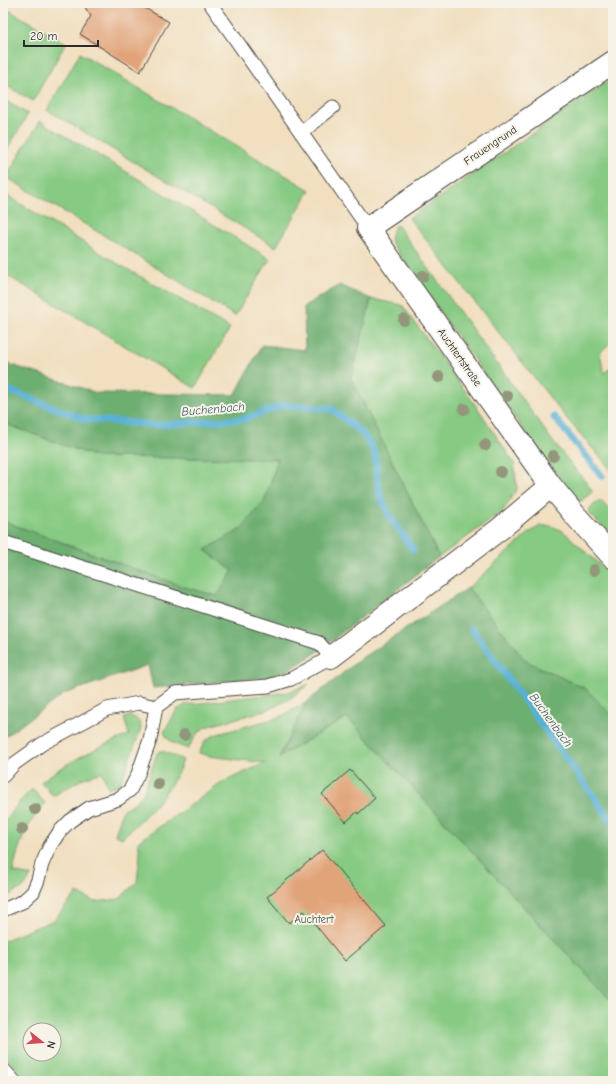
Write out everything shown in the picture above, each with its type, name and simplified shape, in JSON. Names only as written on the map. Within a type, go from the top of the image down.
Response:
[{"type":"street","name":"Frauengrund","points":[[368,228],[613,62]]},
{"type":"street","name":"Auchtertstraße","points":[[368,228],[551,486],[613,557]]},
{"type":"street","points":[[331,657],[501,528],[551,486]]},
{"type":"lane","points":[[210,3],[368,228]]},
{"type":"lane","points":[[301,133],[333,107]]},
{"type":"lane","points":[[3,542],[319,643],[331,657],[291,679],[268,686],[175,693],[156,707],[150,740],[138,774],[130,790],[118,799],[89,808],[70,821],[60,831],[50,846],[42,864],[33,892],[22,902],[3,910]]},
{"type":"lane","points":[[3,776],[14,764],[42,744],[107,709],[139,703],[156,707]]},
{"type":"lane","points":[[3,1069],[14,1081]]},
{"type":"green space","points":[[3,7],[66,43],[33,101],[3,84]]},
{"type":"green space","points":[[80,53],[310,190],[276,247],[47,110]]},
{"type":"green space","points":[[613,78],[613,340],[600,353],[604,373],[613,366],[613,472],[562,413],[409,218]]},
{"type":"green space","points":[[3,99],[28,114],[3,157]]},
{"type":"green space","points":[[40,121],[270,259],[235,316],[6,177]]},
{"type":"green space","points":[[3,193],[115,262],[230,328],[195,388],[3,273]]},
{"type":"green space","points":[[395,225],[398,226],[551,439],[592,490],[591,493],[581,501],[578,500],[540,453],[391,242],[391,235]]},
{"type":"green space","points":[[340,285],[371,299],[351,378],[439,557],[316,653],[279,676],[153,688],[148,665],[64,694],[3,738],[3,521],[181,586],[217,596],[233,571],[205,550],[240,530],[265,500],[278,459],[97,457],[3,423],[3,362],[97,393],[235,395],[262,345],[305,350],[304,306]]},
{"type":"green space","points":[[371,299],[402,305],[479,410],[514,463],[517,489],[502,512],[439,557],[351,378]]},
{"type":"green space","points":[[3,423],[97,457],[278,459],[265,500],[240,530],[206,550],[233,571],[217,596],[181,586],[3,521]]},
{"type":"green space","points":[[600,500],[613,513],[613,537],[588,512],[589,509]]},
{"type":"green space","points":[[540,526],[551,526],[563,531],[613,577],[613,716],[586,689],[526,661],[468,588],[529,533]]},
{"type":"green space","points":[[468,588],[526,661],[586,689],[613,716],[613,1003],[347,717],[279,757],[307,702],[363,657]]},
{"type":"green space","points":[[309,684],[288,700],[267,710],[205,727],[195,736],[188,749],[177,745],[168,739],[164,732],[177,710],[185,705],[289,692]]},
{"type":"green space","name":"Auchtert","points":[[307,702],[279,757],[347,717],[613,1003],[613,1081],[27,1081],[3,1054],[3,941],[54,920],[77,893],[95,902],[119,899],[137,882],[140,854],[138,842],[223,782],[265,763],[209,756],[199,753],[205,741],[214,735],[280,717]]},
{"type":"green space","points":[[129,716],[134,717],[140,723],[141,728],[120,784],[108,788],[102,772],[84,778],[53,796],[41,782],[62,767],[84,755],[129,735],[124,718]]},
{"type":"green space","points":[[160,751],[183,760],[178,772],[165,793],[140,821],[122,838],[115,835],[123,809],[133,804],[143,794],[157,753]]},
{"type":"green space","points":[[32,789],[45,803],[33,819],[24,835],[13,872],[31,876],[25,886],[3,899],[3,824],[20,801]]},
{"type":"building","points":[[82,3],[136,3],[169,22],[140,72],[80,34],[91,16]]},
{"type":"building","points":[[350,770],[375,798],[358,814],[357,812],[346,822],[322,794]]},
{"type":"building","points":[[322,850],[386,926],[345,961],[304,911],[289,923],[267,897]]},
{"type":"waterway","name":"Buchenbach","points":[[3,388],[84,419],[157,425],[244,419],[284,405],[332,409],[363,434],[374,450],[380,496],[388,513],[413,550]]},
{"type":"waterway","points":[[554,417],[602,476]]},
{"type":"waterway","name":"Buchenbach","points":[[472,629],[613,823]]}]
